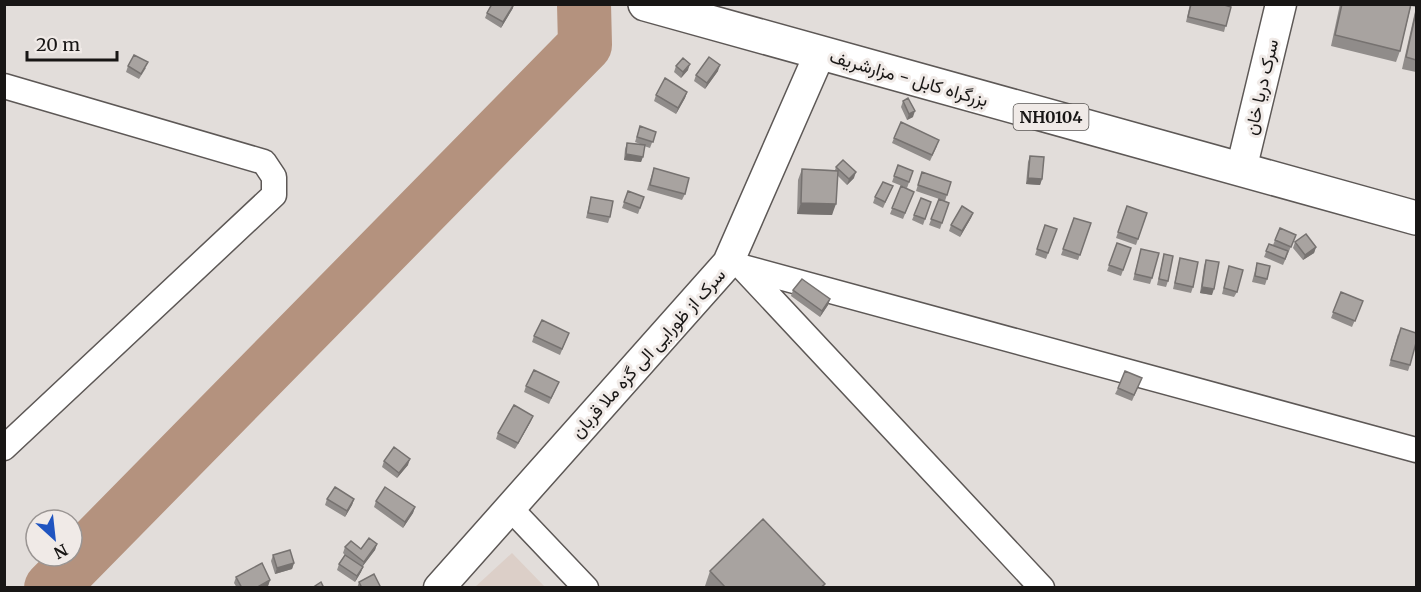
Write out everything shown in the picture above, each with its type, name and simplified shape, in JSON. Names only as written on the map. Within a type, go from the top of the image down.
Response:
[{"type":"highway","name":"بزرگراه کابل - مزارشریف","points":[[645,4],[1416,218]]},
{"type":"street","name":"سرک دریا خان","points":[[1241,170],[1281,4]]},
{"type":"street","name":"سرک از ظورایی الی گزه ملا قربان","points":[[439,588],[735,265],[820,53]]},
{"type":"street","points":[[4,86],[264,162],[274,177],[273,195],[4,448]]},
{"type":"street","points":[[735,265],[1416,450]]},
{"type":"street","points":[[735,265],[1042,588]]},
{"type":"street","points":[[510,508],[586,588]]},
{"type":"shaded area","points":[[512,553],[545,587],[475,587]]},
{"type":"building","points":[[492,4],[514,4],[503,22],[487,13]]},
{"type":"building","points":[[1191,4],[1221,4],[1231,7],[1226,26],[1188,17]]},
{"type":"building","points":[[1342,4],[1411,4],[1400,51],[1335,35]]},
{"type":"building","points":[[1416,12],[1416,60],[1406,57]]},
{"type":"building","points":[[134,55],[148,62],[141,74],[128,66]]},
{"type":"building","points":[[709,57],[720,65],[707,83],[696,75]]},
{"type":"building","points":[[683,58],[690,64],[683,72],[676,66]]},
{"type":"building","points":[[665,78],[687,92],[678,108],[656,95]]},
{"type":"building","points":[[908,98],[915,111],[909,114],[903,101]]},
{"type":"building","points":[[901,122],[939,140],[932,155],[894,138]]},
{"type":"building","points":[[640,126],[656,132],[653,142],[637,137]]},
{"type":"building","points":[[627,143],[645,145],[643,157],[626,154]]},
{"type":"building","points":[[1030,156],[1044,157],[1042,179],[1028,178]]},
{"type":"building","points":[[843,160],[856,172],[849,179],[836,167]]},
{"type":"building","points":[[898,165],[913,171],[909,182],[894,176]]},
{"type":"building","points":[[654,168],[689,178],[685,194],[650,185]]},
{"type":"building","points":[[802,169],[838,171],[836,204],[801,203]]},
{"type":"building","points":[[922,172],[951,182],[947,195],[918,185]]},
{"type":"building","points":[[883,182],[893,186],[885,202],[875,197]]},
{"type":"building","points":[[901,186],[914,192],[905,213],[892,208]]},
{"type":"building","points":[[628,191],[644,197],[640,208],[624,202]]},
{"type":"building","points":[[591,197],[613,201],[610,217],[588,213]]},
{"type":"building","points":[[921,198],[931,202],[925,219],[914,215]]},
{"type":"building","points":[[939,199],[949,203],[942,223],[931,219]]},
{"type":"building","points":[[962,206],[973,213],[962,231],[951,225]]},
{"type":"building","points":[[1127,206],[1147,213],[1138,239],[1118,232]]},
{"type":"building","points":[[1074,218],[1091,223],[1080,255],[1063,249]]},
{"type":"building","points":[[1045,225],[1057,229],[1048,253],[1037,249]]},
{"type":"building","points":[[1280,228],[1296,235],[1291,247],[1275,240]]},
{"type":"building","points":[[1306,234],[1316,247],[1305,255],[1295,242]]},
{"type":"building","points":[[1117,243],[1131,248],[1123,270],[1109,265]]},
{"type":"building","points":[[1269,244],[1288,251],[1285,259],[1266,251]]},
{"type":"building","points":[[1141,249],[1159,253],[1152,278],[1135,274]]},
{"type":"building","points":[[1164,254],[1173,256],[1168,281],[1159,279]]},
{"type":"building","points":[[1180,258],[1198,262],[1193,287],[1175,283]]},
{"type":"building","points":[[1206,260],[1219,262],[1214,289],[1202,287]]},
{"type":"building","points":[[1257,263],[1270,266],[1267,279],[1255,276]]},
{"type":"building","points":[[1229,266],[1243,270],[1237,292],[1224,288]]},
{"type":"building","points":[[802,279],[830,299],[822,311],[793,290]]},
{"type":"building","points":[[1341,292],[1363,301],[1355,321],[1333,312]]},
{"type":"building","points":[[542,320],[569,333],[562,349],[534,336]]},
{"type":"building","points":[[1401,328],[1416,333],[1416,343],[1410,365],[1391,360]]},
{"type":"building","points":[[534,370],[559,382],[551,398],[526,386]]},
{"type":"building","points":[[1125,371],[1142,378],[1134,395],[1118,388]]},
{"type":"building","points":[[514,405],[533,416],[518,443],[498,433]]},
{"type":"building","points":[[394,447],[410,459],[399,473],[384,461]]},
{"type":"building","points":[[335,487],[354,499],[347,511],[327,499]]},
{"type":"building","points":[[385,487],[415,507],[405,522],[376,501]]},
{"type":"building","points":[[763,519],[825,584],[820,588],[726,588],[710,571]]},
{"type":"building","points":[[369,538],[377,544],[364,562],[345,547],[351,541],[361,549]]},
{"type":"building","points":[[290,550],[294,563],[277,568],[273,555]]},
{"type":"building","points":[[345,555],[363,567],[357,576],[339,564]]},
{"type":"building","points":[[262,563],[270,580],[256,588],[242,588],[236,577]]},
{"type":"building","points":[[374,574],[381,588],[362,588],[359,582]]},
{"type":"building","points":[[321,582],[324,588],[312,588]]},
{"type":"waterway","points":[[51,588],[585,45],[584,4]]}]
